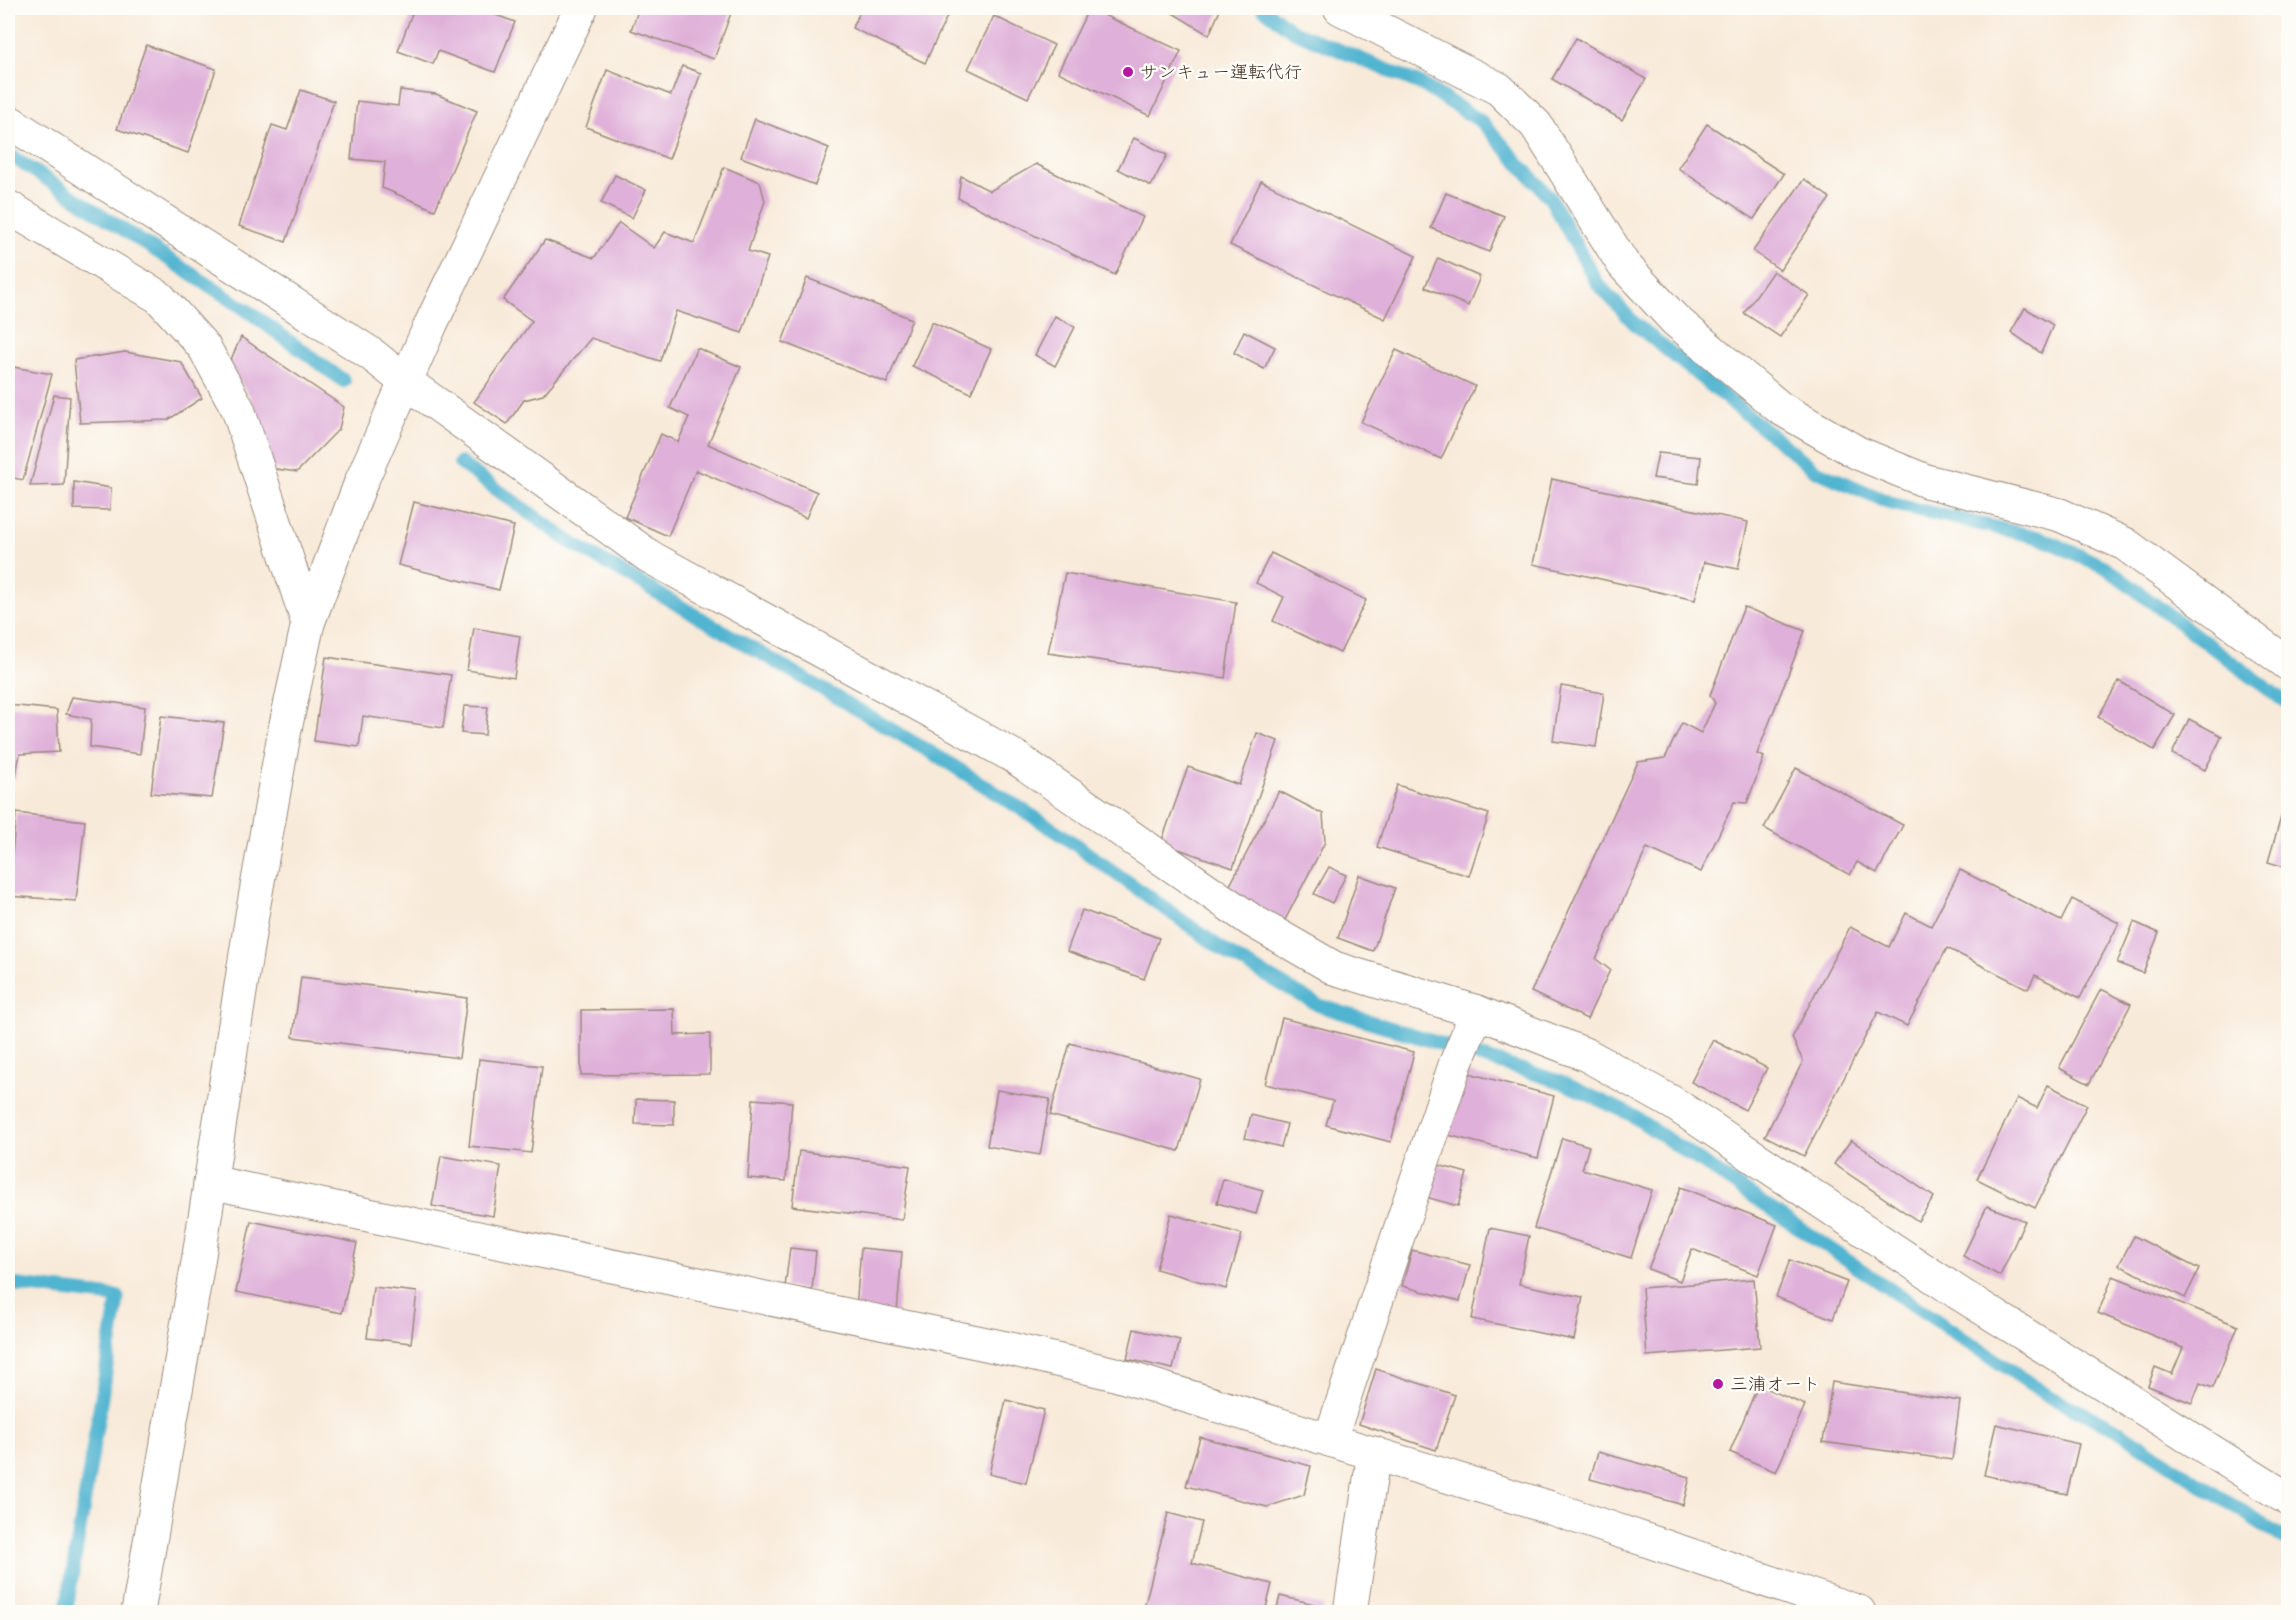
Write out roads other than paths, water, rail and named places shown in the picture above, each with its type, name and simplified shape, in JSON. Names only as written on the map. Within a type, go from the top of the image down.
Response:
[{"type":"street","points":[[138,1612],[256,892],[285,729],[308,623],[361,482],[581,8]]},
{"type":"street","points":[[1340,8],[1499,89],[1536,124],[1623,264],[1675,320],[1780,408],[1858,453],[1926,481],[2060,515],[2125,544],[2289,664]]},
{"type":"street","points":[[8,121],[371,354],[406,382],[650,557],[1015,757],[1251,920],[1334,968],[1472,1023],[1587,1055],[1673,1103],[1960,1294],[2289,1499]]},
{"type":"street","points":[[8,207],[159,297],[204,347],[238,409],[308,623]]},
{"type":"street","points":[[1330,1440],[1455,1065],[1472,1023]]},
{"type":"street","points":[[210,1182],[1010,1349],[1115,1374],[1551,1508],[1859,1612]]},
{"type":"street","points":[[1350,1612],[1374,1453]]},
{"type":"waterway","points":[[1263,8],[1293,31],[1421,84],[1482,122],[1550,198],[1597,283],[1635,324],[1815,470],[1893,504],[2041,538],[2105,567],[2288,704]]},
{"type":"waterway","points":[[8,154],[245,309],[344,381]]},
{"type":"waterway","points":[[460,463],[570,542],[944,760],[1059,833],[1232,956],[1318,1005],[1561,1082],[1630,1114],[2050,1397],[2111,1426],[2288,1541]]},
{"type":"waterway","points":[[8,1284],[118,1297],[66,1612]]},
{"type":"place","name":"サンキュー運転代行","points":[[1128,72]]},
{"type":"place","name":"三浦オート","points":[[1718,1384]]}]
